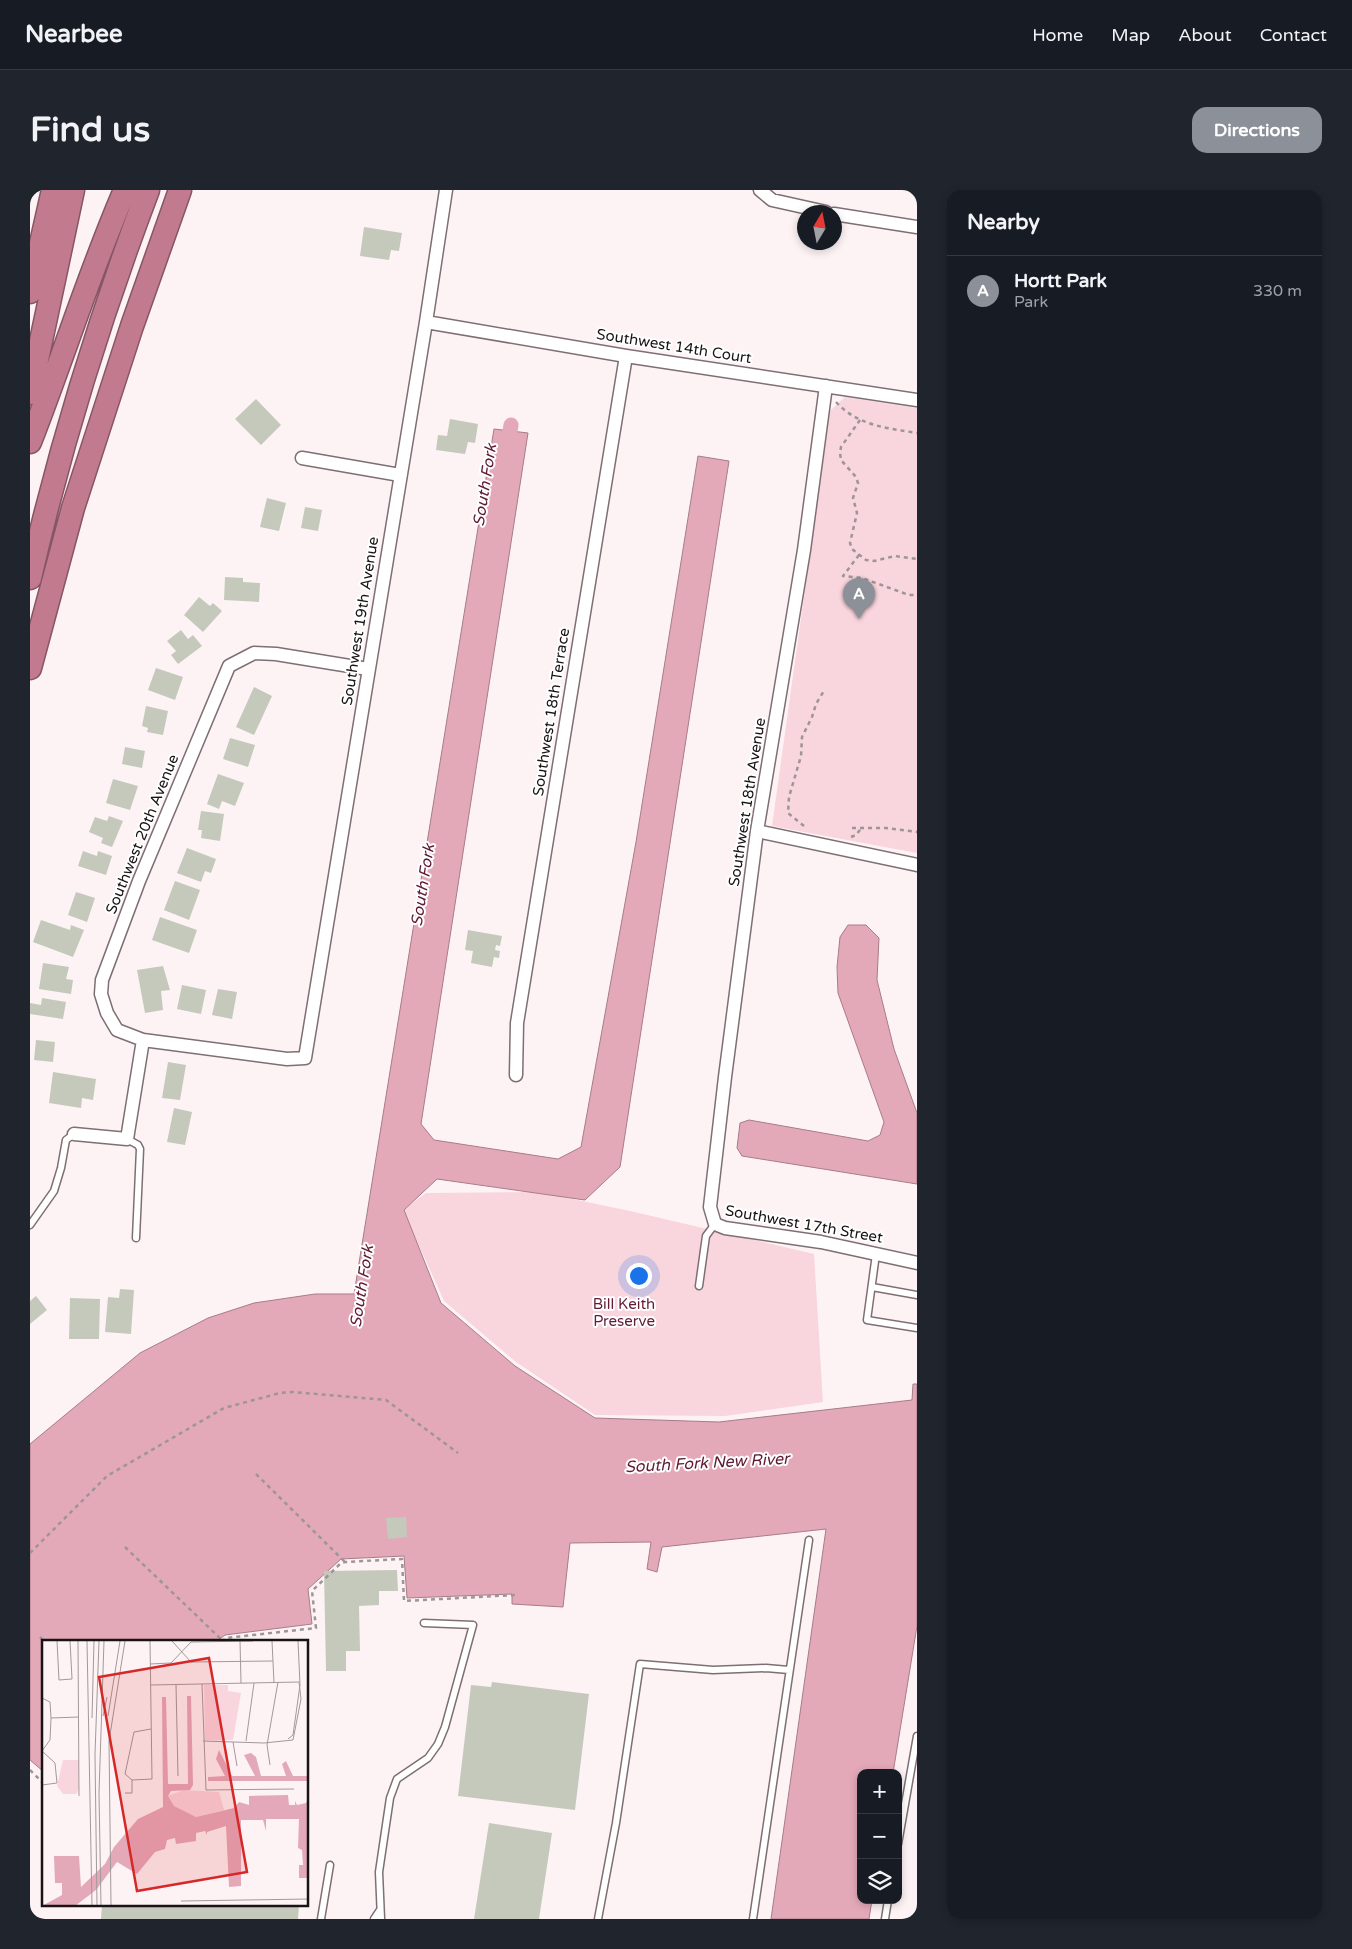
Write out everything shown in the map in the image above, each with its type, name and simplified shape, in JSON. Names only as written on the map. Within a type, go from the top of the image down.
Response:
[{"type":"highway","points":[[30,292],[53,190]]},
{"type":"highway","points":[[30,393],[73,190]]},
{"type":"highway","points":[[30,442],[52,387],[88,281],[125,190]]},
{"type":"highway","points":[[30,578],[58,461],[75,402],[111,291],[148,190]]},
{"type":"highway","points":[[30,668],[73,508],[135,318],[180,190]]},
{"type":"street","name":"Southwest 19th Avenue","points":[[305,1058],[446,190]]},
{"type":"street","points":[[760,190],[772,200],[797,206]]},
{"type":"street","points":[[842,215],[917,227]]},
{"type":"street","name":"Southwest 14th Court","points":[[426,322],[626,356],[917,400]]},
{"type":"street","name":"Southwest 18th Terrace","points":[[516,1075],[518,1013],[626,356]]},
{"type":"street","name":"Southwest 18th Avenue","points":[[715,1224],[710,1207],[711,1194],[757,831],[804,550],[826,386]]},
{"type":"street","points":[[302,458],[400,475]]},
{"type":"street","name":"Southwest 20th Avenue","points":[[305,1058],[287,1059],[143,1040],[118,1030],[107,1013],[102,994],[102,980],[139,881],[229,666],[254,653],[276,654],[368,669]]},
{"type":"street","points":[[757,831],[917,865]]},
{"type":"street","points":[[74,1134],[127,1139],[143,1040]]},
{"type":"street","name":"Southwest 17th Street","points":[[715,1224],[725,1228],[821,1242],[917,1262]]},
{"type":"lane","points":[[30,1225],[54,1191],[61,1168],[66,1140],[74,1134]]},
{"type":"lane","points":[[127,1139],[138,1145],[140,1149],[136,1238]]},
{"type":"lane","points":[[699,1286],[706,1236],[715,1224]]},
{"type":"lane","points":[[876,1254],[867,1320],[917,1328]]},
{"type":"lane","points":[[872,1287],[917,1295]]},
{"type":"lane","points":[[753,1919],[808,1540]]},
{"type":"lane","points":[[380,1919],[379,1872],[390,1798],[397,1779],[428,1758],[438,1744],[446,1727],[473,1625],[424,1622]]},
{"type":"lane","points":[[598,1919],[616,1823],[640,1664],[713,1670],[766,1668],[790,1670]]},
{"type":"lane","points":[[902,1821],[917,1736]]},
{"type":"lane","points":[[321,1919],[330,1865]]},
{"type":"lane","points":[[885,1919],[887,1904]]},
{"type":"lane","points":[[374,1919],[380,1910]]},
{"type":"path","points":[[835,400],[851,415],[860,420],[876,426],[917,433]]},
{"type":"path","points":[[860,420],[840,453],[841,460],[856,477],[858,483],[853,498],[856,520],[850,543],[852,549],[866,560],[874,562],[895,556],[917,559]]},
{"type":"path","points":[[859,555],[843,576],[862,578],[910,595],[917,595]]},
{"type":"path","points":[[812,828],[804,826],[793,818],[788,813],[788,804],[799,765],[802,737],[816,704],[825,689]]},
{"type":"path","points":[[845,836],[856,835],[862,827]]},
{"type":"path","points":[[852,828],[862,827],[917,832]]},
{"type":"path","points":[[30,1553],[107,1476],[224,1408],[280,1393],[293,1392],[386,1400],[458,1453]]},
{"type":"path","points":[[256,1474],[345,1562]]},
{"type":"path","points":[[125,1547],[221,1640]]},
{"type":"path","points":[[223,1640],[226,1638],[316,1628],[312,1591],[341,1563],[345,1562],[402,1559],[404,1601],[515,1595]]},
{"type":"path","points":[[40,1637],[43,1640]]},
{"type":"path","points":[[30,1770],[42,1782]]},
{"type":"green space","points":[[845,397],[917,408],[917,853],[772,826],[830,411]]},
{"type":"green space","name":"Bill Keith Preserve","points":[[539,1192],[814,1254],[823,1402],[725,1416],[595,1415],[516,1362],[444,1301],[403,1210],[426,1193]]},
{"type":"water","name":"South Fork New River","points":[[494,429],[528,433],[421,1124],[434,1140],[558,1159],[581,1147],[636,842],[698,456],[729,461],[620,1167],[585,1200],[437,1179],[404,1210],[441,1303],[515,1366],[595,1418],[719,1422],[912,1400],[913,1384],[917,1384],[917,1626],[894,1769],[857,1769],[857,1904],[871,1904],[869,1919],[771,1919],[826,1529],[662,1547],[657,1572],[647,1569],[651,1542],[570,1543],[563,1607],[512,1604],[512,1594],[407,1598],[404,1556],[341,1559],[308,1589],[312,1624],[225,1635],[218,1640],[42,1640],[42,1770],[30,1760],[30,1444],[140,1353],[208,1318],[254,1303],[315,1294],[354,1294]]},
{"type":"water","points":[[848,925],[866,925],[879,938],[877,980],[894,1049],[917,1113],[917,1184],[742,1156],[737,1148],[740,1123],[749,1120],[868,1141],[880,1135],[884,1122],[838,993],[837,967],[840,937]]},
{"type":"building","points":[[364,227],[402,233],[399,251],[391,250],[389,260],[360,256]]},
{"type":"building","points":[[256,399],[281,425],[261,445],[235,419]]},
{"type":"building","points":[[450,419],[478,424],[475,443],[468,442],[465,454],[436,450],[438,435],[447,436]]},
{"type":"building","points":[[267,498],[286,503],[279,531],[260,527]]},
{"type":"building","points":[[305,507],[322,510],[318,531],[301,528]]},
{"type":"building","points":[[225,577],[243,578],[243,582],[260,583],[259,602],[224,600]]},
{"type":"building","points":[[199,597],[210,606],[213,603],[222,611],[203,632],[184,615]]},
{"type":"building","points":[[181,630],[188,639],[193,635],[202,646],[178,664],[171,655],[176,651],[167,641]]},
{"type":"building","points":[[156,668],[183,677],[175,700],[148,690]]},
{"type":"building","points":[[254,687],[272,696],[254,735],[236,727]]},
{"type":"building","points":[[146,706],[168,711],[163,735],[147,732],[148,728],[142,726]]},
{"type":"building","points":[[230,738],[255,745],[248,767],[223,759]]},
{"type":"building","points":[[125,747],[145,751],[142,768],[122,764]]},
{"type":"building","points":[[218,774],[244,783],[235,806],[222,801],[219,809],[207,804]]},
{"type":"building","points":[[113,779],[138,786],[130,810],[106,803]]},
{"type":"building","points":[[201,811],[224,814],[220,841],[201,838],[202,830],[198,830]]},
{"type":"building","points":[[109,816],[123,821],[112,847],[101,843],[103,838],[89,832],[95,817],[107,821]]},
{"type":"building","points":[[187,848],[216,859],[211,873],[205,871],[201,882],[177,873]]},
{"type":"building","points":[[83,851],[97,856],[98,851],[112,856],[106,875],[78,866]]},
{"type":"building","points":[[175,881],[200,890],[189,920],[164,910]]},
{"type":"building","points":[[76,892],[95,898],[87,922],[68,915]]},
{"type":"building","points":[[160,917],[197,930],[189,953],[152,940]]},
{"type":"building","points":[[41,920],[70,930],[71,925],[84,930],[73,957],[33,942]]},
{"type":"building","points":[[468,930],[502,936],[500,946],[496,945],[495,950],[500,951],[499,958],[494,957],[492,967],[471,963],[473,951],[465,950]]},
{"type":"building","points":[[43,963],[69,967],[66,979],[73,980],[71,994],[39,989]]},
{"type":"building","points":[[163,966],[170,990],[161,991],[163,1010],[145,1013],[137,970]]},
{"type":"building","points":[[182,985],[206,990],[201,1014],[177,1009]]},
{"type":"building","points":[[218,989],[237,992],[232,1019],[212,1015]]},
{"type":"building","points":[[42,998],[66,1002],[63,1019],[30,1014],[30,1003],[41,1005]]},
{"type":"building","points":[[36,1040],[55,1042],[53,1062],[34,1060]]},
{"type":"building","points":[[168,1062],[186,1065],[180,1100],[162,1098]]},
{"type":"building","points":[[53,1072],[96,1079],[93,1100],[82,1098],[81,1108],[49,1103]]},
{"type":"building","points":[[174,1108],[192,1112],[185,1145],[167,1142]]},
{"type":"building","points":[[120,1289],[134,1290],[131,1334],[105,1332],[108,1297],[119,1298]]},
{"type":"building","points":[[36,1296],[47,1310],[30,1324],[30,1301]]},
{"type":"building","points":[[70,1298],[100,1299],[99,1339],[69,1339]]},
{"type":"building","points":[[406,1517],[407,1537],[388,1539],[386,1518]]},
{"type":"building","points":[[397,1570],[398,1591],[379,1591],[379,1605],[359,1606],[360,1651],[346,1651],[346,1671],[326,1671],[324,1571]]},
{"type":"building","points":[[492,1682],[589,1694],[575,1810],[458,1796],[471,1685],[491,1687]]},
{"type":"building","points":[[489,1823],[552,1833],[539,1919],[474,1919]]},
{"type":"building","points":[[102,1906],[299,1906],[298,1919],[101,1919]]},
{"type":"waterway","name":"South Fork","points":[[507,450],[511,425]]},
{"type":"place","name":"Hortt Park","points":[[859,619]]}]
